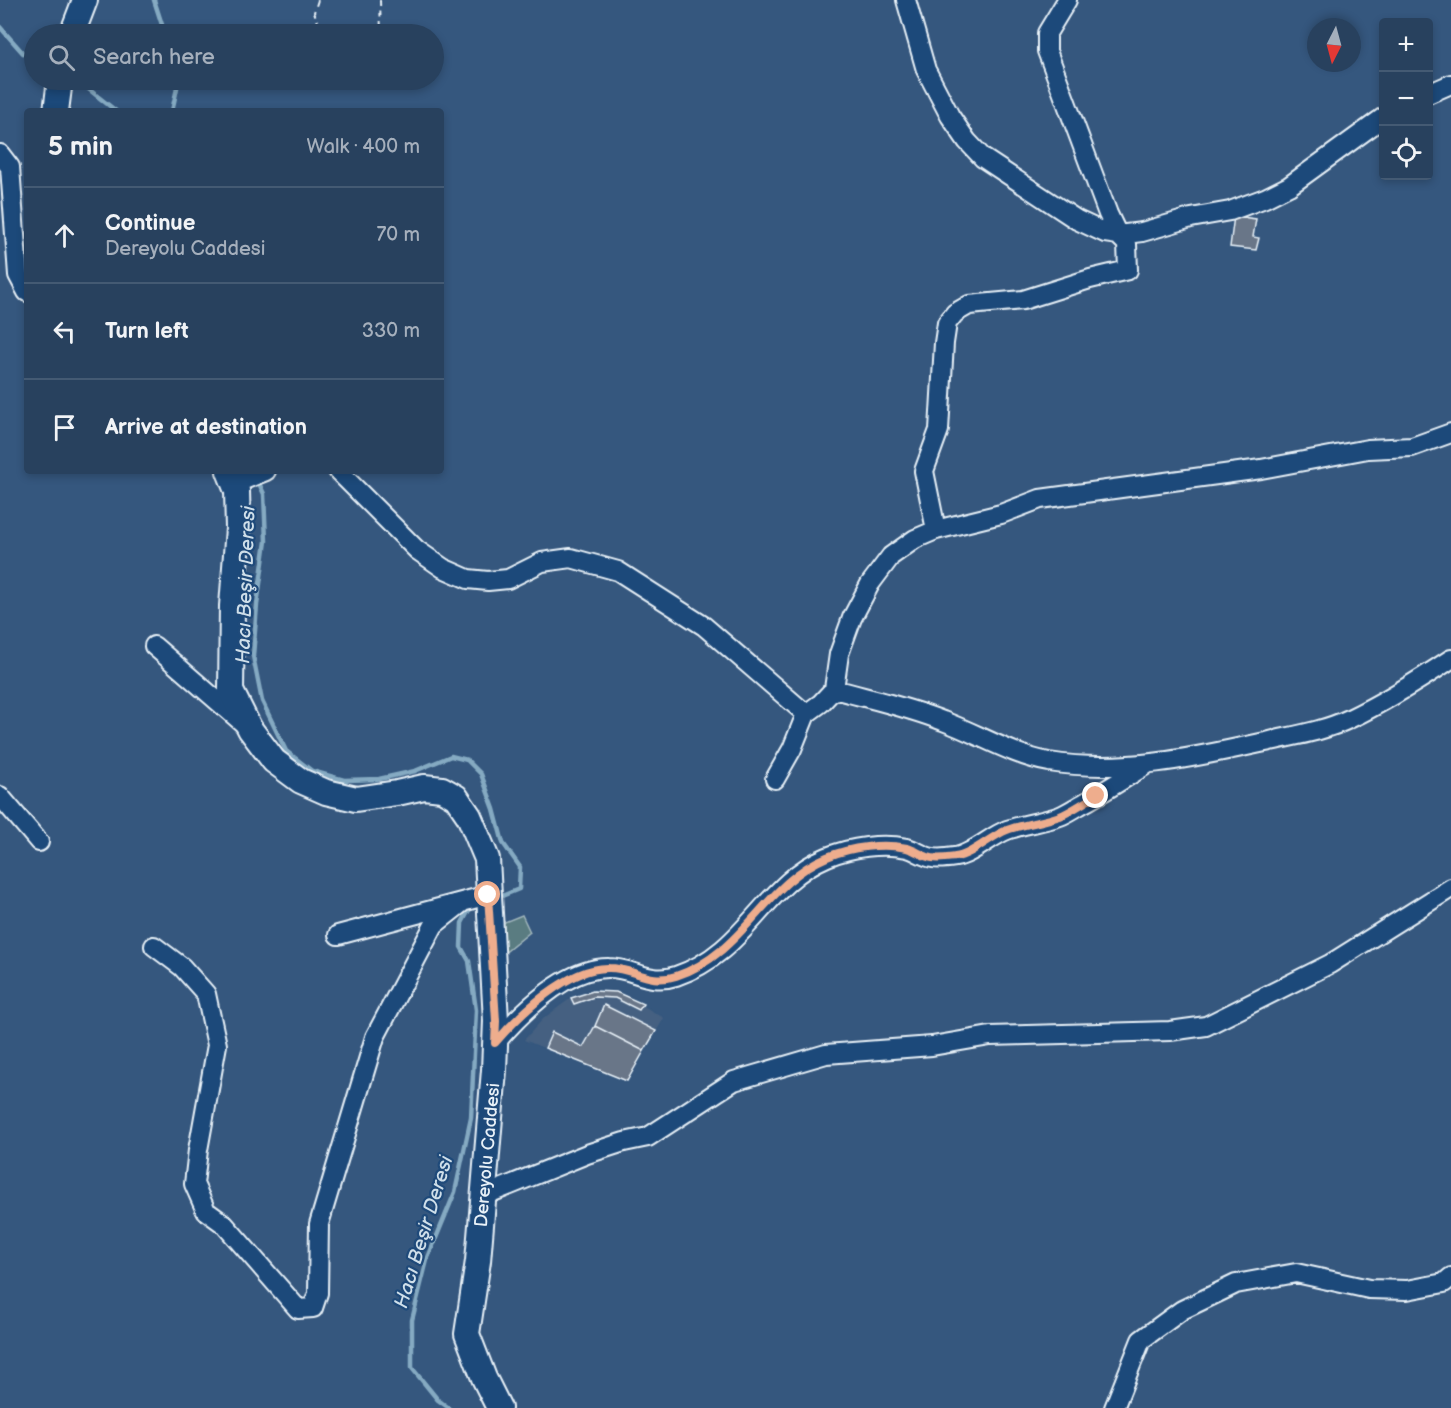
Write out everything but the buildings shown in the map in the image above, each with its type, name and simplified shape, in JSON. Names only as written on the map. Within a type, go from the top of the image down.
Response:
[{"type":"main road","points":[[76,24],[85,0]]},
{"type":"main road","points":[[56,108],[59,90]]},
{"type":"main road","name":"Dereyolu Caddesi","points":[[237,478],[238,528],[232,606],[231,691],[250,729],[274,761],[301,781],[326,792],[356,798],[424,787],[442,789],[456,797],[470,816],[487,860],[496,1021],[478,1261],[467,1334],[484,1378],[499,1408]]},
{"type":"street","points":[[906,0],[926,70],[950,116],[967,141],[983,158],[1077,219],[1105,233],[1142,232],[1191,218],[1230,212],[1265,198],[1289,186],[1379,120]]},
{"type":"street","points":[[936,530],[924,471],[939,430],[947,323],[955,313],[969,305],[1023,300],[1128,270],[1127,244],[1118,234],[1108,214],[1047,51],[1047,33],[1067,0]]},
{"type":"street","points":[[1433,92],[1451,84]]},
{"type":"street","points":[[0,154],[10,167],[18,275],[24,286]]},
{"type":"street","points":[[775,779],[792,749],[806,714],[821,704],[834,689],[839,654],[852,618],[870,584],[891,556],[915,539],[936,530],[1001,514],[1040,499],[1261,469],[1368,449],[1412,447],[1451,433]]},
{"type":"street","points":[[237,478],[254,474]]},
{"type":"street","points":[[341,474],[417,550],[443,568],[468,579],[488,581],[508,579],[542,562],[571,558],[618,571],[704,626],[806,714]]},
{"type":"street","points":[[154,646],[250,729]]},
{"type":"street","points":[[834,689],[942,720],[1022,755],[1096,767],[1146,765],[1216,753],[1321,730],[1348,719],[1408,687],[1451,659]]},
{"type":"street","points":[[495,1043],[516,1019],[538,1001],[563,982],[588,972],[610,968],[652,979],[674,977],[696,968],[734,940],[792,877],[809,865],[829,856],[857,848],[886,847],[908,848],[932,858],[958,857],[1006,830],[1062,815],[1146,765]]},
{"type":"street","points":[[0,796],[39,842]]},
{"type":"street","points":[[483,1196],[587,1154],[648,1137],[734,1081],[826,1054],[932,1046],[990,1036],[1170,1031],[1206,1026],[1330,964],[1451,888]]},
{"type":"street","points":[[338,935],[488,895]]},
{"type":"street","points":[[154,946],[182,967],[206,994],[217,1045],[194,1184],[206,1211],[224,1224],[298,1309],[313,1308],[318,1293],[319,1224],[375,1037],[434,925],[463,902]]},
{"type":"street","points":[[1114,1408],[1142,1340],[1182,1310],[1236,1284],[1296,1273],[1369,1289],[1407,1290],[1444,1283],[1451,1277]]},
{"type":"path","points":[[318,0],[315,12],[319,24]]},
{"type":"path","points":[[380,0],[381,24]]},
{"type":"shaded area","points":[[593,991],[616,992],[664,1018],[627,1081],[524,1040],[544,1018],[571,998]]},
{"type":"green space","points":[[522,915],[530,932],[497,959],[495,926]]},
{"type":"waterway","name":"Hacı Beşir Deresi","points":[[154,0],[162,24]]},
{"type":"waterway","points":[[0,27],[24,54]]},
{"type":"waterway","points":[[90,90],[112,108]]},
{"type":"waterway","name":"Hacı Beşir Deresi","points":[[173,108],[177,90]]},
{"type":"waterway","name":"Hacı Beşir Deresi","points":[[257,479],[264,494],[266,541],[253,656],[262,701],[286,751],[312,771],[344,780],[379,779],[415,771],[451,756],[467,760],[481,774],[503,843],[520,867],[519,889],[497,898]]},
{"type":"waterway","name":"Hacı Beşir Deresi","points":[[449,1408],[438,1400],[412,1368],[412,1320],[427,1260],[455,1192],[471,1118],[476,1010],[469,961],[461,947],[462,923],[469,910],[478,906]]},
{"type":"route","points":[[488,895],[496,1021],[495,1043],[516,1019],[538,1001],[563,982],[588,972],[610,968],[652,979],[674,977],[696,968],[720,952],[747,927],[792,877],[809,865],[829,856],[857,848],[886,847],[908,848],[932,858],[958,857],[1006,830],[1062,815],[1096,796]]}]
